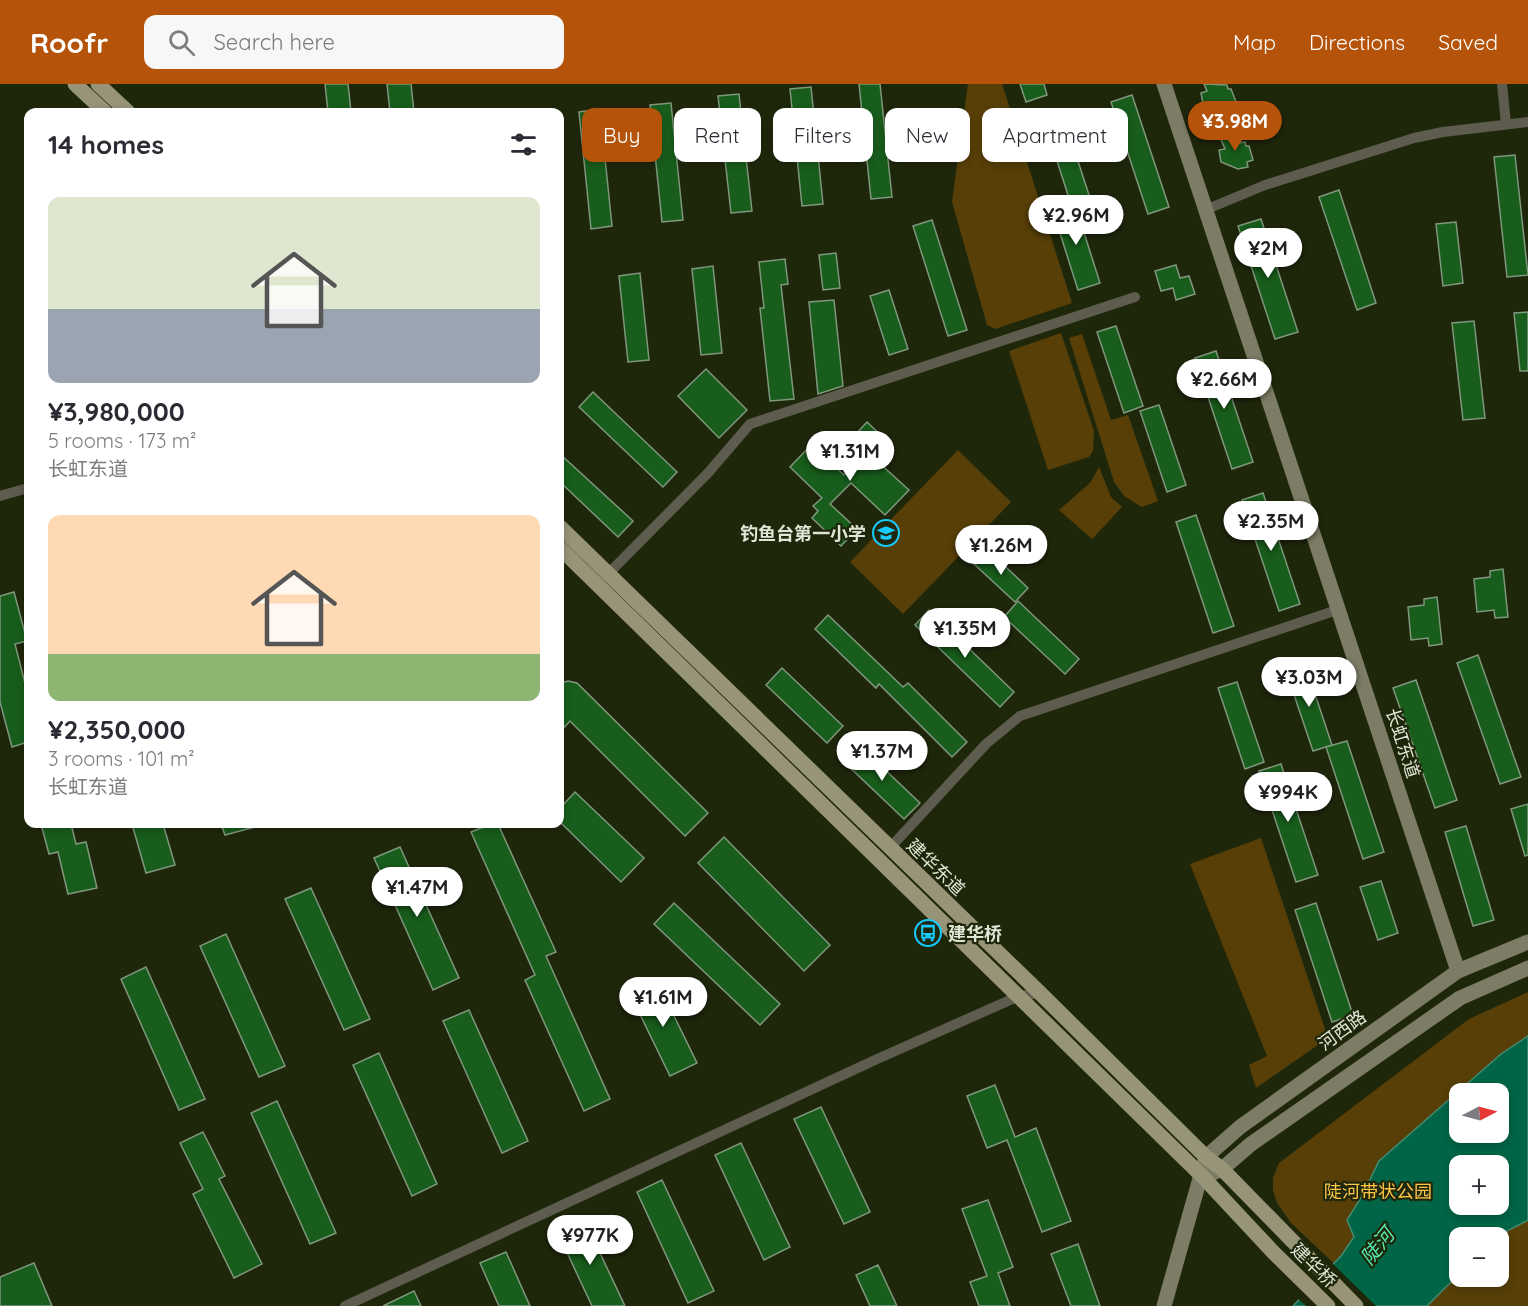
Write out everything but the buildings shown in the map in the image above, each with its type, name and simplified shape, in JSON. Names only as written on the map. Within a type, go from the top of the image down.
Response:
[{"type":"main road","points":[[75,84],[101,108]]},
{"type":"main road","points":[[98,84],[124,108]]},
{"type":"main road","name":"建华东道","points":[[564,531],[1206,1157],[1222,1169],[1285,1235]]},
{"type":"main road","name":"建华东道","points":[[564,552],[1202,1176],[1273,1252]]},
{"type":"main road","name":"建华桥","points":[[1285,1235],[1356,1306]]},
{"type":"main road","name":"建华桥","points":[[1273,1252],[1328,1306]]},
{"type":"street","name":"长虹东道","points":[[1164,84],[1458,971]]},
{"type":"street","points":[[1502,84],[1506,124]]},
{"type":"street","points":[[1205,210],[1265,185],[1414,138],[1443,132],[1528,122]]},
{"type":"street","points":[[608,574],[708,473],[750,424],[1135,297]]},
{"type":"street","points":[[0,496],[24,489]]},
{"type":"street","points":[[889,849],[986,744],[1020,716],[1337,610]]},
{"type":"street","name":"河西路","points":[[1206,1157],[1240,1127],[1458,971],[1528,942]]},
{"type":"street","points":[[1202,1176],[1222,1169],[1251,1144],[1460,998],[1528,968]]},
{"type":"street","points":[[345,1306],[875,1060],[1019,996],[1040,993]]},
{"type":"street","points":[[1164,1306],[1206,1157]]},
{"type":"green space","points":[[968,84],[1002,84],[1010,108],[982,108],[982,162],[1027,162],[1072,303],[995,329],[987,325],[952,202],[957,162],[970,162],[970,108],[965,108]]},
{"type":"green space","points":[[1061,333],[1094,431],[1093,451],[1089,457],[1048,470],[1009,351]]},
{"type":"green space","points":[[1082,334],[1111,420],[1128,415],[1158,501],[1142,507],[1124,496],[1114,482],[1069,338]]},
{"type":"green space","points":[[958,450],[1011,502],[903,614],[850,562]]},
{"type":"green space","points":[[1099,467],[1111,497],[1122,507],[1092,539],[1059,510],[1090,483]]},
{"type":"green space","points":[[1261,838],[1328,1038],[1256,1088],[1249,1065],[1267,1056],[1190,864]]},
{"type":"green space","name":"陡河带状公园","points":[[1528,992],[1528,1306],[1379,1306],[1291,1223],[1277,1203],[1273,1190],[1273,1178],[1279,1163],[1469,1019]]},
{"type":"water","name":"陡河","points":[[1528,1036],[1528,1220],[1509,1230],[1509,1227],[1449,1227],[1449,1284],[1427,1306],[1293,1306],[1341,1256],[1354,1237],[1347,1220],[1379,1161],[1449,1100],[1449,1143],[1509,1143],[1509,1083],[1468,1083],[1501,1054]]},
{"type":"pier","points":[[1331,1262],[1376,1306],[1306,1306],[1296,1297]]},
{"type":"place","name":"钓鱼台第一小学","points":[[886,533]]},
{"type":"place","name":"建华桥","points":[[928,933]]}]
